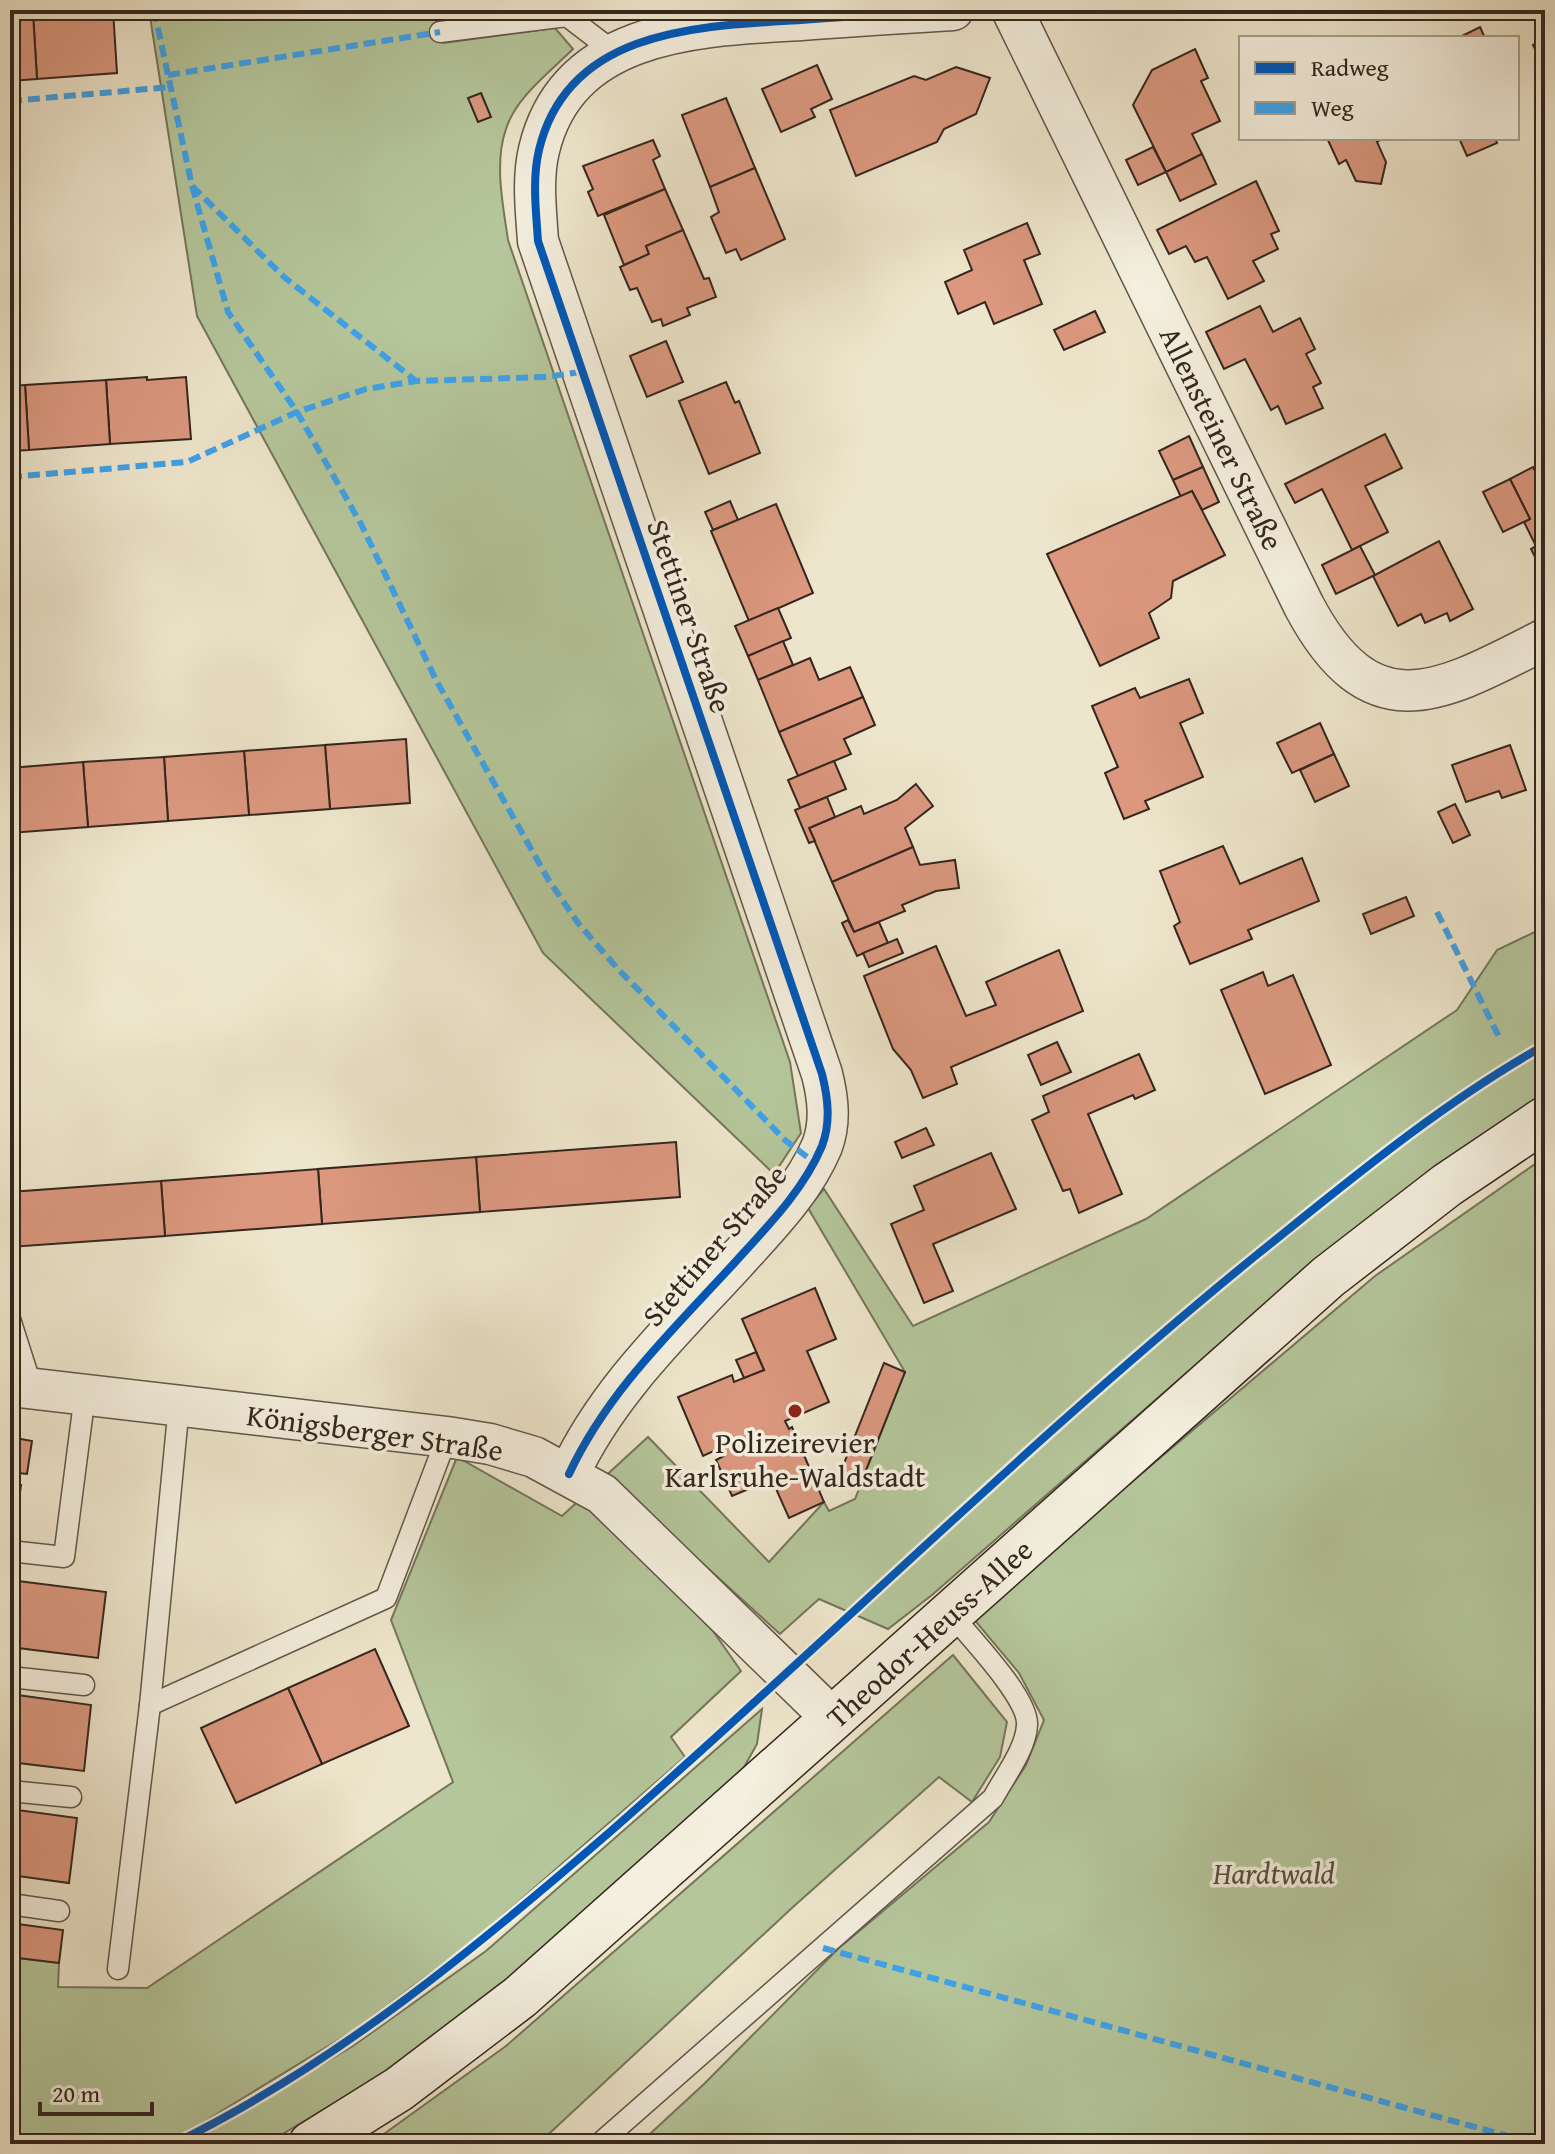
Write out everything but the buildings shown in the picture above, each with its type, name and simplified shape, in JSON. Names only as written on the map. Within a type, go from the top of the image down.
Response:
[{"type":"main road","name":"Theodor-Heuss-Allee","points":[[311,2144],[399,2089],[520,1997],[1328,1277],[1447,1185],[1545,1119]]},
{"type":"street","name":"Stettiner Straße","points":[[569,1474],[589,1432],[613,1397],[769,1224],[802,1180],[823,1143],[829,1106],[822,1074],[538,241],[534,192],[539,149],[559,102],[591,69],[614,52],[649,37],[696,27],[953,10]]},
{"type":"street","name":"Allensteiner Straße","points":[[1012,10],[1304,606],[1321,637],[1340,660],[1364,677],[1393,690],[1422,692],[1472,676],[1545,639]]},
{"type":"street","name":"Königsberger Straße","points":[[21,1387],[447,1437],[505,1448],[569,1474],[602,1494],[833,1719]]},
{"type":"lane","points":[[440,32],[567,16],[614,52]]},
{"type":"lane","points":[[10,1319],[21,1387]]},
{"type":"lane","points":[[10,1551],[64,1557],[85,1394]]},
{"type":"lane","points":[[118,1969],[150,1705],[179,1405]]},
{"type":"lane","points":[[150,1705],[386,1598],[447,1437]]},
{"type":"lane","points":[[599,2144],[993,1798],[1026,1735],[1028,1721],[1021,1702],[950,1613]]},
{"type":"lane","points":[[10,1677],[84,1685]]},
{"type":"lane","points":[[10,1791],[71,1797]]},
{"type":"lane","points":[[10,1904],[59,1911]]},
{"type":"green space","points":[[149,10],[432,10],[444,43],[555,28],[573,49],[517,106],[506,129],[500,170],[508,240],[790,1062],[801,1133],[774,1174],[543,953],[197,316]]},
{"type":"green space","points":[[1545,927],[1545,1095],[1445,1163],[1271,1299],[932,1595],[888,1629],[819,1599],[780,1634],[611,1480],[587,1501],[713,1631],[741,1671],[671,1737],[685,1757],[472,1942],[353,2031],[197,2126],[161,2144],[10,2144],[10,1957],[59,1963],[58,1987],[147,1988],[453,1782],[391,1620],[457,1457],[562,1516],[648,1437],[769,1562],[824,1502],[829,1511],[855,1499],[905,1372],[808,1208],[824,1189],[913,1326],[1146,1219],[1457,1010],[1497,950]]},
{"type":"green space","name":"Hardtwald","points":[[1545,1157],[1545,2144],[639,2144],[704,2084],[839,1948],[989,1822],[1026,1765],[1044,1720],[1019,1673],[972,1617],[1375,1276]]},
{"type":"green space","points":[[953,1655],[1007,1722],[1000,1757],[972,1802],[939,1777],[793,1907],[538,2144],[370,2144],[506,2046]]},
{"type":"green space","points":[[762,1709],[757,1744],[743,1769],[501,1989],[376,2078],[266,2144],[188,2144],[353,2046],[486,1951]]},
{"type":"marked path","points":[[154,10],[192,186],[228,312],[297,412],[361,524],[436,680],[548,879],[578,923],[617,968],[786,1141],[814,1162]]},
{"type":"marked path","points":[[168,75],[440,32]]},
{"type":"marked path","points":[[10,101],[171,87]]},
{"type":"marked path","points":[[192,186],[284,277],[416,381]]},
{"type":"marked path","points":[[10,477],[187,462],[297,412],[366,389],[416,381],[546,377],[580,372]]},
{"type":"marked path","points":[[1437,912],[1501,1041]]},
{"type":"marked path","points":[[823,1948],[1537,2144]]},
{"type":"cycle path","points":[[569,1474],[585,1443],[623,1387],[796,1192],[822,1146],[828,1110],[822,1074],[538,241],[535,184],[539,150],[554,110],[578,79],[608,57],[643,42],[722,26],[953,10]]},
{"type":"cycle path","points":[[173,2144],[291,2078],[456,1961],[611,1831],[1176,1322],[1398,1143],[1470,1092],[1545,1045]]},
{"type":"place","name":"Polizeirevier Karlsruhe-Waldstadt","points":[[795,1411]]}]
